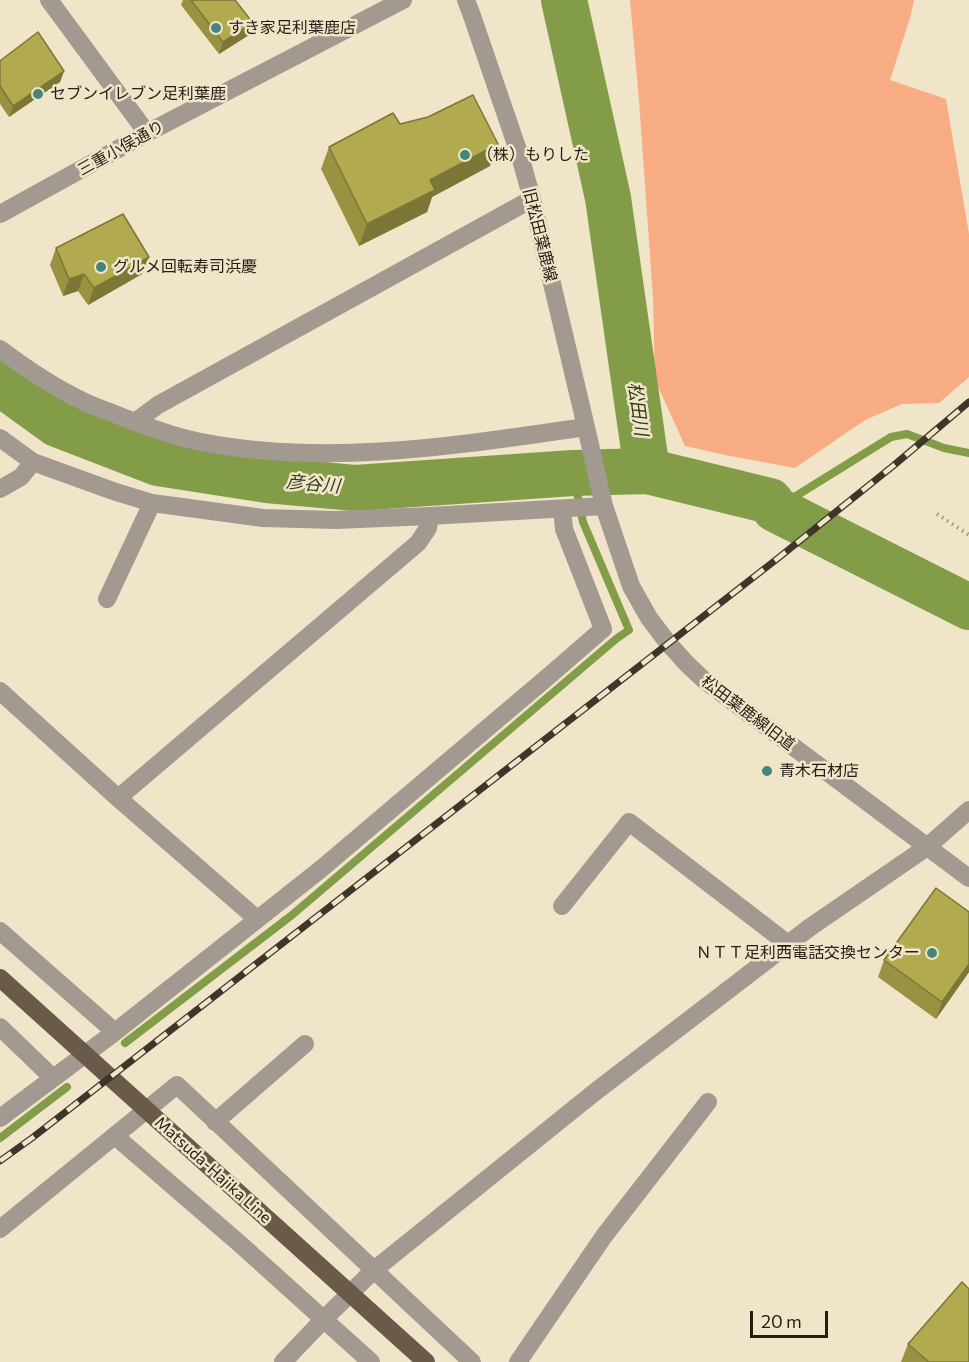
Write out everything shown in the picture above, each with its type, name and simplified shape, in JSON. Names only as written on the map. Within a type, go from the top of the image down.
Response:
[{"type":"main road","name":"Matsuda-Hajika Line","points":[[0,978],[426,1362]]},
{"type":"street","points":[[49,0],[147,133]]},
{"type":"street","name":"三重小俣通り","points":[[0,214],[147,133],[403,0]]},
{"type":"street","name":"旧松田葉鹿線","points":[[465,0],[520,156],[588,434],[585,504]]},
{"type":"street","points":[[135,422],[158,405],[532,199]]},
{"type":"street","points":[[0,349],[27,369],[76,398],[135,422],[200,442],[312,454],[384,452],[588,434]]},
{"type":"street","points":[[0,438],[33,462],[152,503],[263,518],[336,520],[430,516],[585,504]]},
{"type":"street","points":[[0,489],[21,477],[33,462]]},
{"type":"street","points":[[107,599],[152,503]]},
{"type":"street","points":[[0,1118],[115,1032],[329,862],[603,629],[564,529],[585,504]]},
{"type":"street","name":"松田葉鹿線旧道","points":[[585,504],[650,618],[687,664],[704,680],[969,878]]},
{"type":"street","points":[[118,798],[418,543],[428,528],[430,516]]},
{"type":"street","points":[[0,691],[257,919]]},
{"type":"street","points":[[283,1362],[374,1269],[595,1092],[808,928],[927,847],[969,810]]},
{"type":"street","points":[[562,906],[629,822],[788,944]]},
{"type":"street","points":[[0,931],[115,1032]]},
{"type":"street","points":[[0,1028],[53,1078]]},
{"type":"street","points":[[215,1122],[305,1044]]},
{"type":"street","points":[[0,1228],[177,1085],[472,1362]]},
{"type":"street","points":[[518,1362],[604,1236],[708,1102]]},
{"type":"street","points":[[115,1136],[371,1362]]},
{"type":"path","points":[[937,514],[969,535]]},
{"type":"shaded area","points":[[630,0],[914,0],[890,80],[946,99],[969,234],[969,377],[939,403],[902,404],[865,420],[795,468],[685,446],[655,380],[653,298]]},
{"type":"building","points":[[191,0],[235,0],[253,23],[223,42]]},
{"type":"building","points":[[38,32],[64,71],[13,106],[0,86],[0,61]]},
{"type":"building","points":[[473,95],[498,144],[430,180],[435,190],[367,224],[329,147],[393,113],[400,124],[428,117]]},
{"type":"building","points":[[123,214],[149,257],[94,288],[84,274],[69,279],[56,248]]},
{"type":"building","name":"ＮＴＴ足利西電話交換センター","points":[[936,888],[969,912],[969,964],[942,1002],[884,960]]},
{"type":"building","points":[[962,1282],[969,1289],[969,1362],[929,1362],[908,1344]]},
{"type":"waterway","name":"松田川","points":[[564,0],[608,198],[647,471],[770,501],[775,509],[969,607]]},
{"type":"waterway","name":"彦谷川","points":[[0,383],[57,424],[158,463],[267,480],[355,488],[573,473],[647,471]]},
{"type":"waterway","points":[[775,509],[891,437],[907,434],[944,448],[969,453]]},
{"type":"waterway","points":[[125,1043],[292,915],[629,630],[583,522],[573,473]]},
{"type":"waterway","points":[[0,1138],[67,1087]]},
{"type":"railway","points":[[0,1161],[777,559],[969,402]]},
{"type":"place","name":"すき家足利葉鹿店","points":[[216,28]]},
{"type":"place","name":"セブンイレブン足利葉鹿","points":[[38,94]]},
{"type":"place","name":"（株）もりした","points":[[465,155]]},
{"type":"place","name":"グルメ回転寿司浜慶","points":[[101,267]]},
{"type":"place","name":"青木石材店","points":[[767,771]]},
{"type":"place","name":"ＮＴＴ足利西電話交換センター","points":[[932,953]]}]
